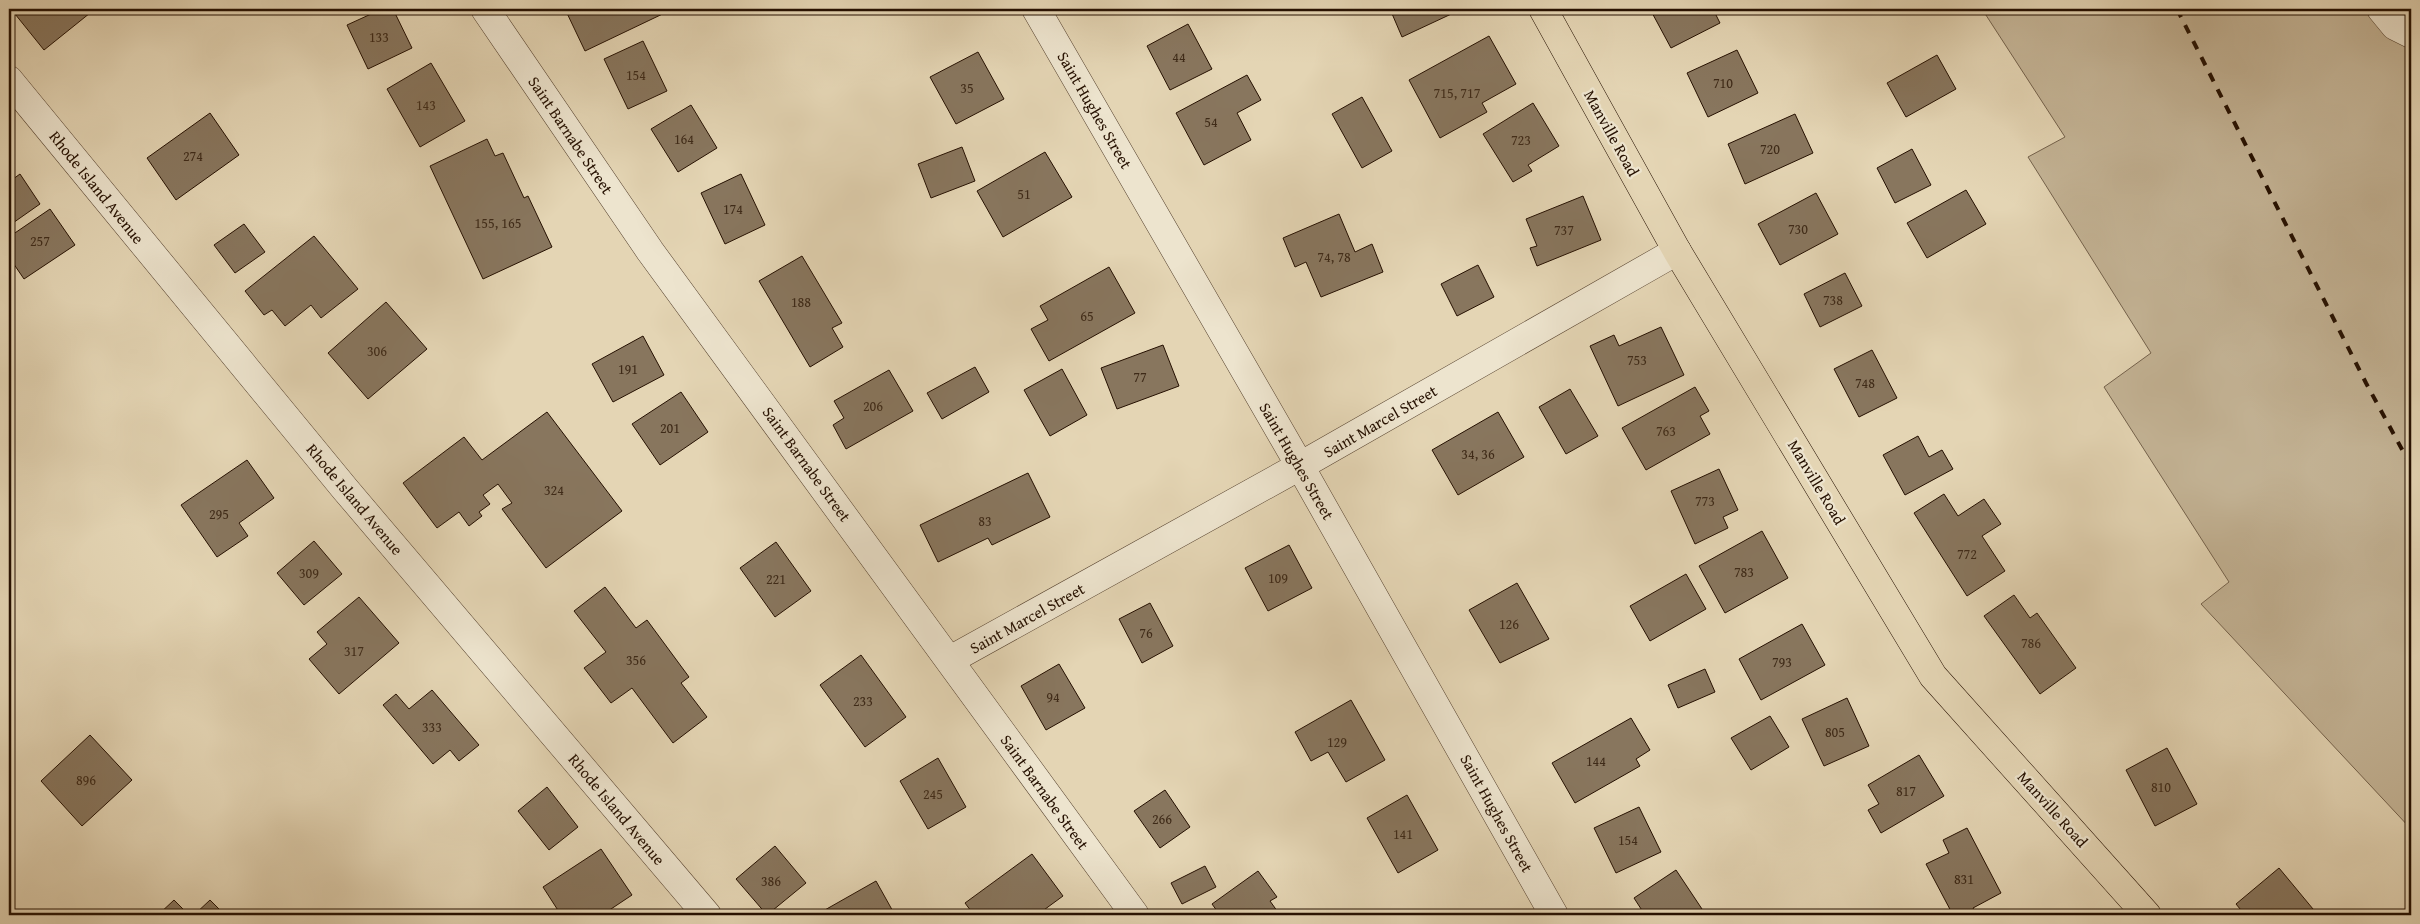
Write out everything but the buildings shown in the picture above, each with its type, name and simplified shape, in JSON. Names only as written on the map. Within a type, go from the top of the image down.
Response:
[{"type":"main road","name":"Manville Road","points":[[1543,9],[1677,251],[1933,676],[2147,915]]},
{"type":"street","name":"Saint Barnabe Street","points":[[485,9],[650,251],[1135,915]]},
{"type":"street","name":"Saint Hughes Street","points":[[1036,9],[1300,466],[1554,915]]},
{"type":"street","points":[[2381,9],[2395,26],[2411,34]]},
{"type":"street","name":"Rhode Island Avenue","points":[[9,80],[345,488],[707,915]]},
{"type":"street","name":"Saint Marcel Street","points":[[950,660],[1300,466],[1677,251]]},
{"type":"shaded area","points":[[1982,9],[2411,9],[2411,829],[2201,604],[2229,582],[2104,387],[2151,353],[2028,157],[2065,137]]},
{"type":"railway","points":[[2177,9],[2366,383],[2411,466]]}]
